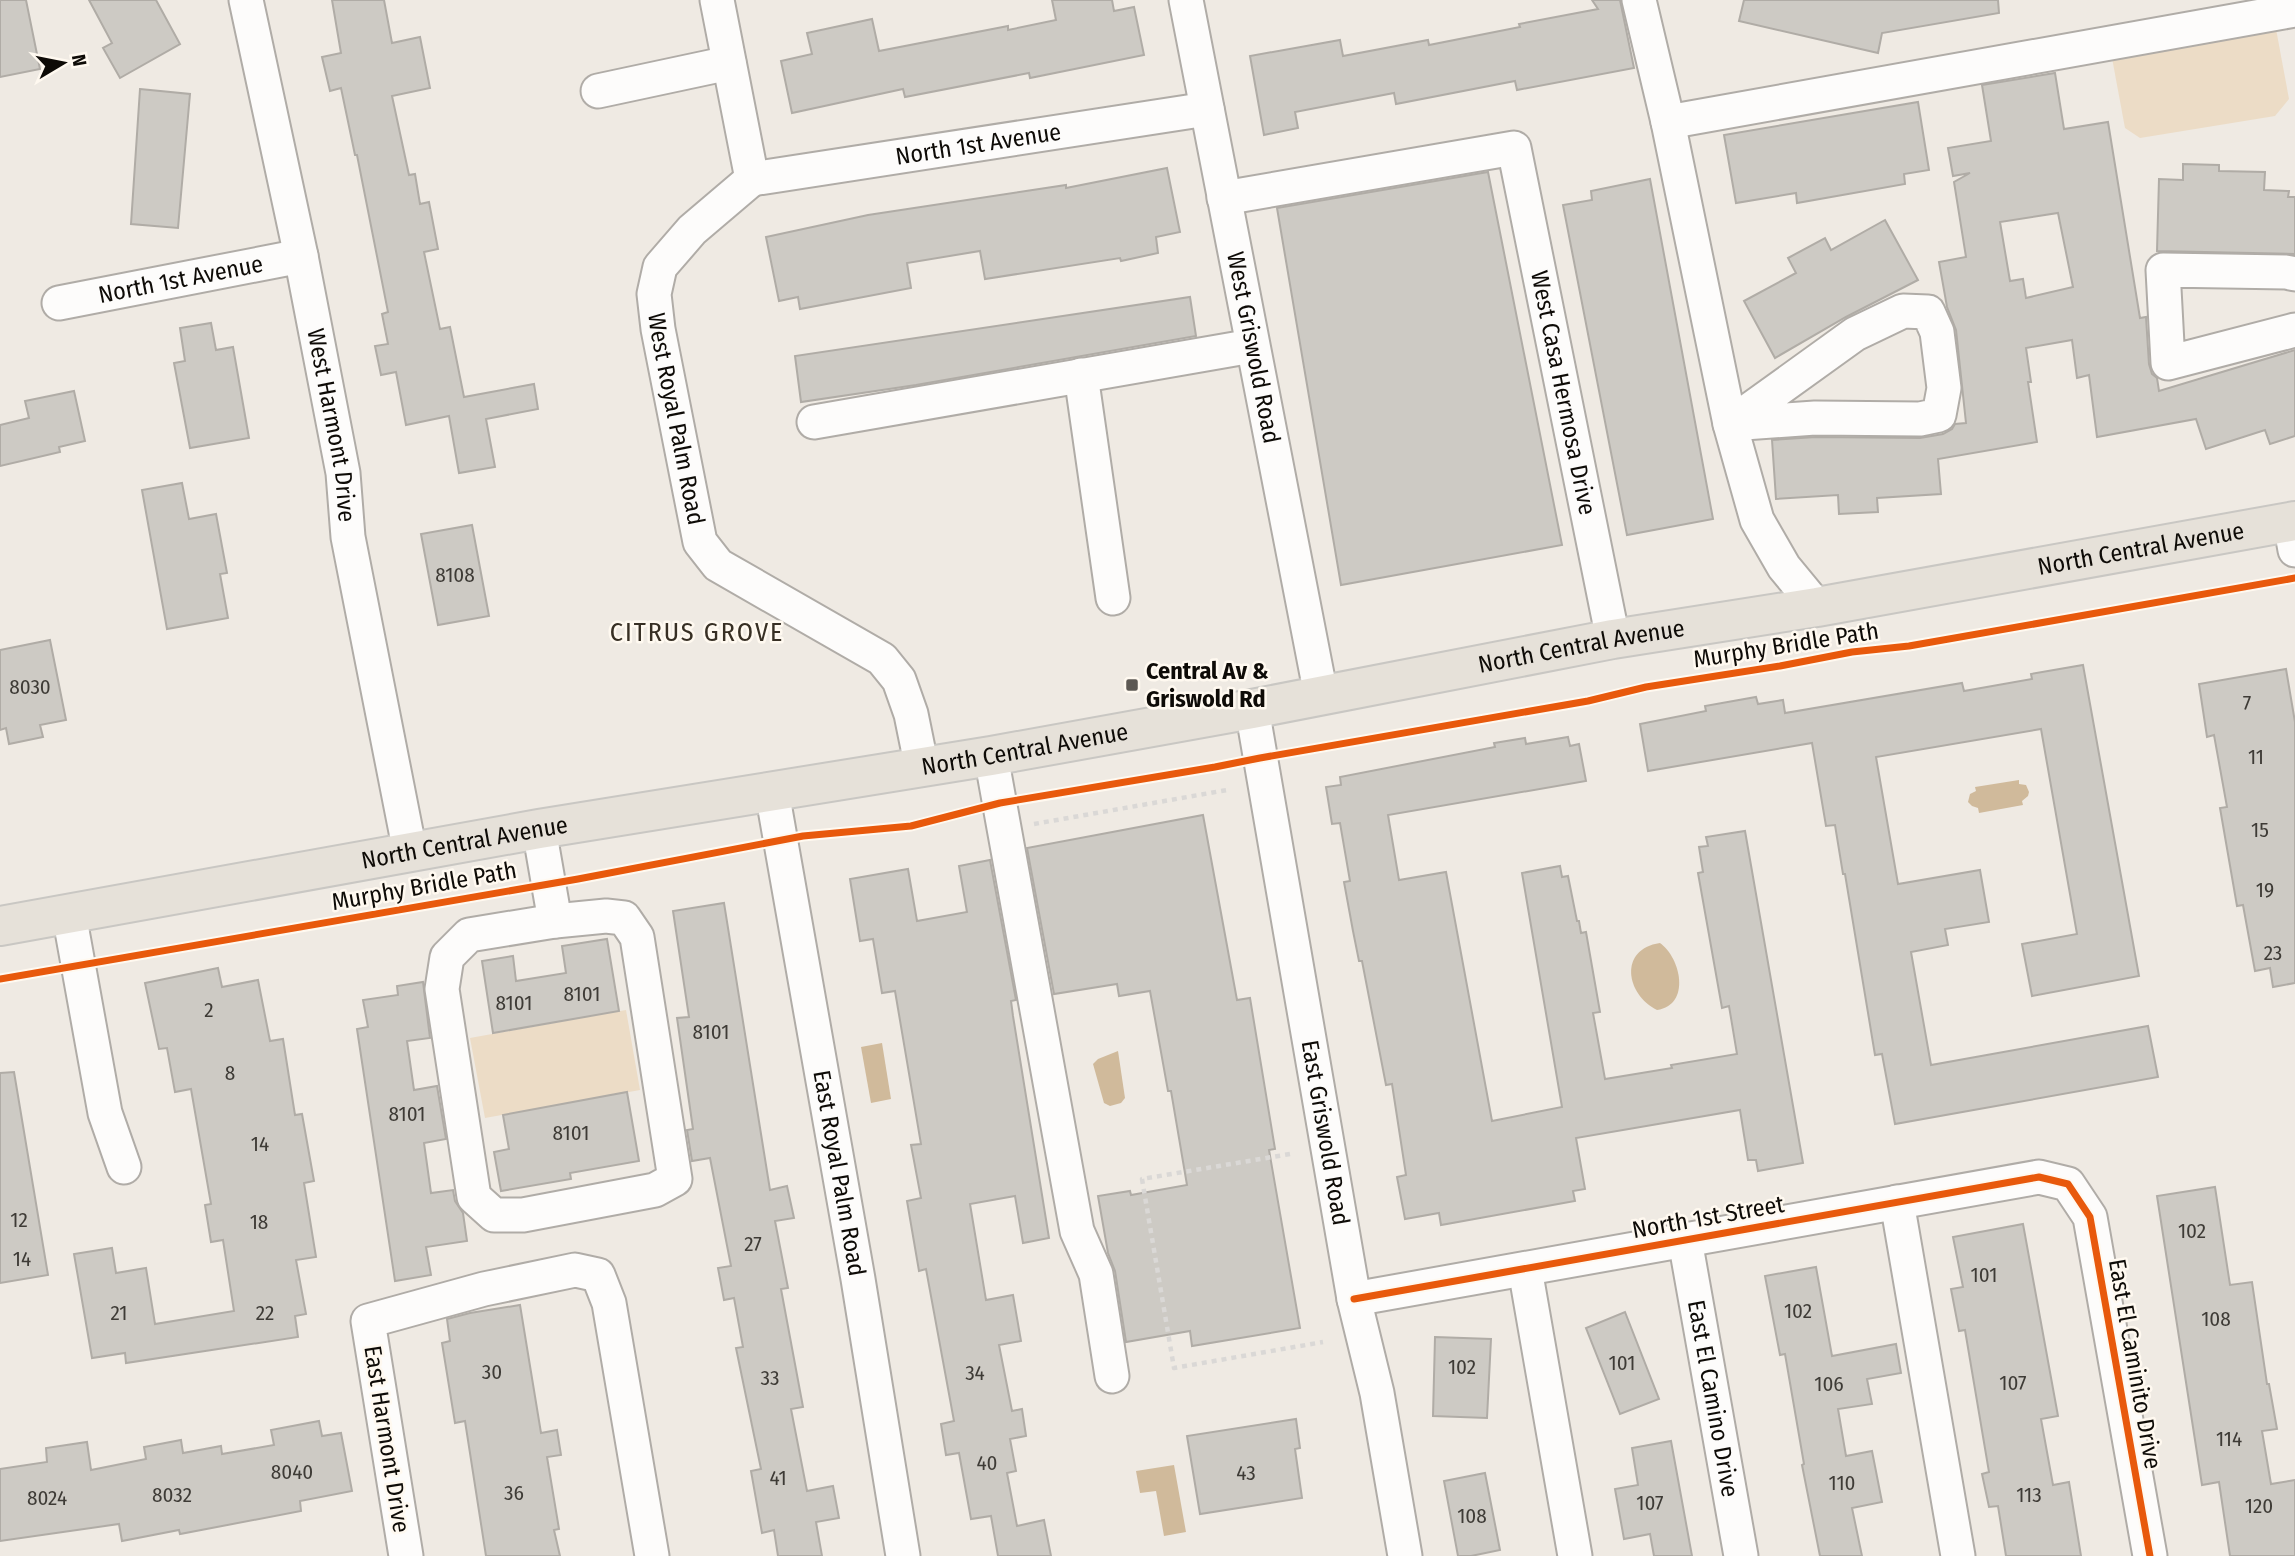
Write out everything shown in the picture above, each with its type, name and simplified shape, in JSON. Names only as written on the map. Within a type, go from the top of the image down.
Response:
[{"type":"main road","name":"North Central Avenue","points":[[0,926],[539,829],[991,756],[1613,639],[2293,531]]},
{"type":"street","name":"West Harmont Drive","points":[[246,0],[301,256],[343,473],[350,549],[410,852]]},
{"type":"street","points":[[717,0],[752,179]]},
{"type":"street","name":"West Griswold Road","points":[[1186,0],[1321,695]]},
{"type":"street","points":[[1639,0],[1668,122],[1730,424],[1757,520],[1784,567],[1817,607]]},
{"type":"street","points":[[1668,122],[2295,10]]},
{"type":"street","points":[[598,91],[729,63]]},
{"type":"street","name":"North 1st Avenue","points":[[752,179],[1207,109]]},
{"type":"street","name":"West Casa Hermosa Drive","points":[[1224,198],[1514,148],[1613,639]]},
{"type":"street","name":"West Royal Palm Road","points":[[752,179],[692,230],[660,267],[654,294],[658,329],[700,542],[718,565],[882,659],[898,680],[911,714],[922,768]]},
{"type":"street","name":"North 1st Avenue","points":[[59,303],[301,256]]},
{"type":"street","points":[[2295,274],[2163,270],[2168,363],[2295,330]]},
{"type":"street","points":[[1903,311],[1928,312],[1937,331],[1944,388],[1939,415],[1920,419],[1815,418],[1730,424],[1855,334],[1903,311]]},
{"type":"street","points":[[814,422],[1252,346]]},
{"type":"street","points":[[1081,375],[1113,598]]},
{"type":"street","name":"East Griswold Road","points":[[1252,709],[1354,1299],[1377,1393],[1405,1556]]},
{"type":"street","points":[[991,756],[1077,1231],[1096,1274],[1112,1376]]},
{"type":"street","name":"East Royal Palm Road","points":[[772,792],[858,1279],[903,1556]]},
{"type":"street","points":[[539,829],[555,921]]},
{"type":"street","points":[[69,914],[105,1113],[124,1167]]},
{"type":"street","points":[[606,916],[624,918],[637,937],[676,1179],[655,1190],[642,1193],[523,1215],[494,1215],[474,1197],[442,989],[447,957],[469,935],[555,921],[606,916]]},
{"type":"street","name":"North 1st Street","points":[[1354,1299],[2039,1177],[2068,1184]]},
{"type":"street","name":"East El Caminito Drive","points":[[2068,1184],[2090,1217],[2150,1556]]},
{"type":"street","points":[[1897,1202],[1958,1556]]},
{"type":"street","name":"East El Camino Drive","points":[[1685,1240],[1741,1556]]},
{"type":"street","points":[[1525,1269],[1576,1556]]},
{"type":"street","name":"East Harmont Drive","points":[[406,1556],[368,1321],[484,1289],[575,1270],[598,1275],[608,1303],[652,1556]]},
{"type":"path","points":[[1032,825],[1227,790]]},
{"type":"path","points":[[0,979],[55,969]]},
{"type":"path","points":[[1290,1154],[1142,1179],[1174,1368],[1324,1342]]},
{"type":"shaded area","points":[[2276,29],[2289,99],[2275,116],[2140,138],[2125,128],[2112,58]]},
{"type":"shaded area","points":[[2019,780],[2019,784],[2026,785],[2029,792],[2022,801],[2023,805],[1979,813],[1978,808],[1968,802],[1970,794],[1976,791],[1975,787]]},
{"type":"shaded area","points":[[1660,943],[1673,959],[1679,980],[1675,1000],[1657,1010],[1638,994],[1631,973],[1637,954]]},
{"type":"shaded area","points":[[626,1010],[640,1090],[485,1118],[470,1038]]},
{"type":"shaded area","points":[[882,1043],[891,1099],[871,1103],[861,1047]]},
{"type":"shaded area","points":[[1118,1051],[1125,1098],[1121,1103],[1110,1106],[1104,1103],[1093,1064],[1098,1059]]},
{"type":"shaded area","points":[[1174,1465],[1186,1532],[1164,1536],[1156,1491],[1140,1493],[1136,1471]]},
{"type":"building","points":[[0,0],[26,0],[40,69],[0,77]]},
{"type":"building","points":[[89,0],[156,0],[180,44],[120,78],[103,48],[112,43]]},
{"type":"building","points":[[332,0],[384,0],[392,43],[420,37],[430,88],[392,96],[409,175],[415,174],[420,204],[429,202],[438,249],[424,252],[440,329],[450,327],[464,397],[534,384],[538,409],[486,419],[495,467],[459,473],[449,416],[406,425],[396,372],[381,375],[375,346],[388,344],[382,314],[388,312],[341,88],[330,91],[322,57],[341,53]]},
{"type":"building","points":[[1052,0],[1112,0],[1114,11],[1134,7],[1144,55],[1030,78],[1029,73],[905,97],[903,89],[792,113],[781,61],[812,54],[807,33],[872,19],[879,51],[1008,26],[1008,30],[1056,20]]},
{"type":"building","points":[[1592,0],[1620,0],[1634,68],[1517,90],[1515,81],[1396,104],[1394,93],[1295,112],[1298,128],[1264,135],[1250,56],[1340,40],[1343,56],[1428,40],[1429,45],[1598,9]]},
{"type":"building","points":[[1744,0],[1998,0],[1999,13],[1882,33],[1878,53],[1739,21]]},
{"type":"building","points":[[2055,73],[2064,129],[2108,122],[2140,318],[2146,317],[2149,364],[2152,374],[2157,378],[2159,391],[2295,350],[2295,436],[2270,444],[2265,430],[2206,449],[2196,419],[2097,437],[2089,375],[2077,378],[2072,340],[2026,348],[2037,442],[1938,459],[1941,494],[1877,498],[1878,512],[1839,514],[1838,495],[1776,499],[1772,440],[1816,437],[1920,438],[1943,434],[1955,424],[1966,423],[1956,330],[1947,307],[1939,262],[1966,257],[1954,182],[1970,173],[1953,176],[1948,148],[1991,141],[1982,85]],"holes":[[[2058,213],[2073,287],[2026,298],[2023,279],[2010,281],[2000,222]]]},
{"type":"building","points":[[140,89],[190,94],[178,228],[131,224]]},
{"type":"building","points":[[1918,102],[1929,170],[1904,174],[1905,184],[1797,203],[1796,193],[1736,203],[1724,135]]},
{"type":"building","points":[[2183,164],[2219,165],[2219,171],[2265,172],[2264,190],[2289,191],[2288,197],[2295,197],[2295,254],[2157,251],[2159,179],[2183,180]]},
{"type":"building","points":[[1167,168],[1180,232],[1156,237],[1158,253],[1121,261],[1120,258],[985,279],[980,251],[907,263],[911,288],[800,309],[798,297],[779,301],[766,237],[868,215],[1066,185],[1066,188]]},
{"type":"building","points":[[1488,172],[1562,545],[1341,585],[1277,208]]},
{"type":"building","points":[[1650,179],[1713,519],[1627,535],[1563,205],[1592,200],[1591,191]]},
{"type":"building","points":[[1885,220],[1918,280],[1775,358],[1744,301],[1796,273],[1788,258],[1825,238],[1831,250]]},
{"type":"building","points":[[1190,297],[1196,336],[916,385],[801,402],[795,356]]},
{"type":"building","points":[[211,323],[216,350],[233,347],[249,438],[190,448],[174,363],[185,361],[180,328]]},
{"type":"building","points":[[74,391],[85,441],[59,447],[60,452],[0,466],[0,425],[29,418],[25,401]]},
{"type":"building","points":[[182,483],[189,519],[216,514],[227,573],[220,574],[228,618],[167,629],[142,490]]},
{"type":"building","points":[[472,525],[489,616],[438,625],[421,534]]},
{"type":"building","points":[[50,640],[66,720],[40,725],[43,737],[9,744],[6,728],[0,730],[0,650]]},
{"type":"building","points":[[2083,665],[2139,976],[2032,996],[2022,944],[2077,934],[2041,729],[1876,757],[1898,884],[1980,870],[1989,922],[1945,929],[1948,945],[1911,952],[1931,1065],[2148,1026],[2158,1077],[1895,1124],[1882,1054],[1875,1055],[1835,825],[1826,826],[1812,743],[1648,771],[1640,724],[1706,711],[1705,706],[1756,697],[1758,704],[1783,700],[1785,713],[1962,683],[1964,691],[2032,679],[2031,674]]},
{"type":"building","points":[[2286,669],[2295,722],[2295,983],[2273,987],[2270,968],[2255,971],[2243,905],[2237,906],[2220,808],[2227,807],[2214,735],[2207,737],[2199,684]]},
{"type":"building","points":[[1568,737],[1570,746],[1579,744],[1586,781],[1388,815],[1399,880],[1446,872],[1492,1121],[1562,1107],[1522,873],[1560,866],[1562,877],[1568,876],[1577,921],[1581,933],[1586,932],[1600,1012],[1593,1013],[1605,1079],[1737,1054],[1729,1006],[1722,1008],[1698,873],[1703,872],[1699,847],[1708,846],[1706,837],[1745,831],[1803,1163],[1758,1171],[1756,1160],[1748,1160],[1740,1110],[1576,1138],[1585,1189],[1573,1191],[1575,1201],[1441,1225],[1439,1213],[1405,1219],[1397,1177],[1406,1175],[1392,1084],[1386,1085],[1344,882],[1350,881],[1340,823],[1332,824],[1326,787],[1341,785],[1340,777],[1495,747],[1494,743],[1525,738],[1526,744]]},
{"type":"building","points":[[1203,815],[1237,1000],[1250,998],[1275,1149],[1269,1150],[1300,1328],[1192,1346],[1190,1331],[1126,1342],[1115,1271],[1108,1253],[1098,1196],[1130,1191],[1131,1195],[1187,1185],[1171,1091],[1168,1091],[1150,991],[1119,996],[1117,984],[1054,994],[1027,848]]},
{"type":"building","points":[[990,860],[1016,1000],[1011,1001],[1013,1016],[1049,1238],[1023,1243],[1015,1196],[970,1204],[986,1300],[1013,1295],[1021,1341],[999,1345],[1012,1411],[1022,1409],[1026,1436],[1010,1439],[1016,1471],[1007,1473],[1017,1526],[1044,1520],[1051,1556],[998,1556],[991,1516],[971,1519],[959,1453],[946,1455],[941,1424],[954,1421],[926,1269],[919,1271],[907,1201],[921,1198],[911,1145],[921,1144],[895,991],[882,993],[873,939],[860,941],[850,879],[908,869],[917,921],[967,912],[959,866]]},
{"type":"building","points":[[724,903],[770,1190],[787,1186],[794,1218],[775,1221],[788,1288],[781,1289],[803,1407],[791,1409],[807,1491],[833,1486],[839,1518],[816,1522],[822,1556],[778,1556],[774,1530],[762,1533],[751,1471],[761,1469],[736,1348],[743,1347],[734,1298],[724,1300],[718,1268],[731,1266],[710,1158],[692,1161],[687,1130],[693,1129],[677,1018],[689,1017],[673,911]]},
{"type":"building","points":[[607,939],[619,1011],[493,1033],[482,961],[513,956],[516,981],[566,973],[562,946]]},
{"type":"building","points":[[218,968],[222,987],[258,980],[270,1041],[283,1039],[295,1115],[302,1114],[314,1181],[304,1183],[316,1257],[296,1260],[306,1314],[295,1316],[298,1337],[126,1363],[125,1353],[92,1358],[74,1254],[112,1248],[116,1273],[146,1268],[155,1324],[234,1311],[223,1240],[211,1242],[205,1205],[211,1204],[191,1089],[175,1092],[167,1048],[159,1049],[145,983]]},
{"type":"building","points":[[423,982],[430,1038],[407,1041],[414,1090],[437,1086],[446,1139],[424,1143],[431,1193],[453,1190],[455,1201],[463,1213],[467,1241],[426,1247],[431,1275],[395,1281],[357,1029],[368,1027],[363,1000],[398,995],[397,986]]},
{"type":"building","points":[[14,1072],[48,1275],[0,1283],[0,1073]]},
{"type":"building","points":[[627,1092],[639,1161],[570,1173],[571,1179],[501,1191],[494,1152],[509,1149],[503,1115]]},
{"type":"building","points":[[2215,1187],[2230,1285],[2252,1282],[2267,1384],[2277,1429],[2262,1431],[2271,1484],[2295,1480],[2295,1556],[2230,1556],[2219,1482],[2202,1485],[2157,1196]]},
{"type":"building","points":[[2023,1224],[2058,1416],[2041,1419],[2053,1485],[2069,1482],[2081,1556],[2006,1556],[1998,1506],[1989,1507],[1982,1474],[1989,1472],[1965,1330],[1959,1331],[1951,1289],[1963,1287],[1953,1237]]},
{"type":"building","points":[[1816,1267],[1832,1356],[1896,1344],[1901,1373],[1867,1379],[1872,1404],[1838,1409],[1846,1456],[1872,1451],[1882,1502],[1852,1508],[1862,1556],[1820,1556],[1802,1465],[1804,1464],[1785,1354],[1780,1355],[1765,1276]]},
{"type":"building","points":[[520,1305],[541,1433],[557,1430],[561,1455],[547,1457],[559,1529],[554,1530],[560,1556],[486,1556],[465,1421],[455,1423],[442,1343],[450,1341],[447,1319]]},
{"type":"building","points":[[1625,1312],[1659,1399],[1620,1414],[1586,1328]]},
{"type":"building","points":[[1435,1337],[1491,1339],[1487,1418],[1433,1416]]},
{"type":"building","points":[[1296,1419],[1300,1448],[1295,1449],[1302,1498],[1200,1514],[1187,1436]]},
{"type":"building","points":[[319,1421],[322,1436],[341,1433],[352,1491],[300,1501],[301,1511],[180,1534],[179,1530],[122,1541],[119,1524],[0,1541],[0,1469],[47,1462],[46,1448],[87,1442],[91,1470],[146,1459],[144,1447],[181,1440],[183,1453],[221,1446],[222,1454],[274,1445],[271,1430]]},
{"type":"building","points":[[1671,1441],[1692,1556],[1654,1556],[1650,1534],[1624,1539],[1615,1489],[1638,1485],[1632,1448]]},
{"type":"building","points":[[1485,1473],[1500,1550],[1458,1556],[1444,1481]]},
{"type":"cycle path","name":"Murphy Bridle Path","points":[[0,979],[578,879],[803,836],[911,826],[1000,803],[1588,701],[1646,687],[1852,652],[1909,646],[2295,578]]},
{"type":"cycle path","points":[[1354,1299],[2039,1177],[2068,1184],[2090,1217],[2150,1556]]},
{"type":"place","name":"Central Av & Griswold Rd","points":[[1132,685]]},
{"type":"district","name":"CITRUS GROVE","points":[[697,632]]}]
